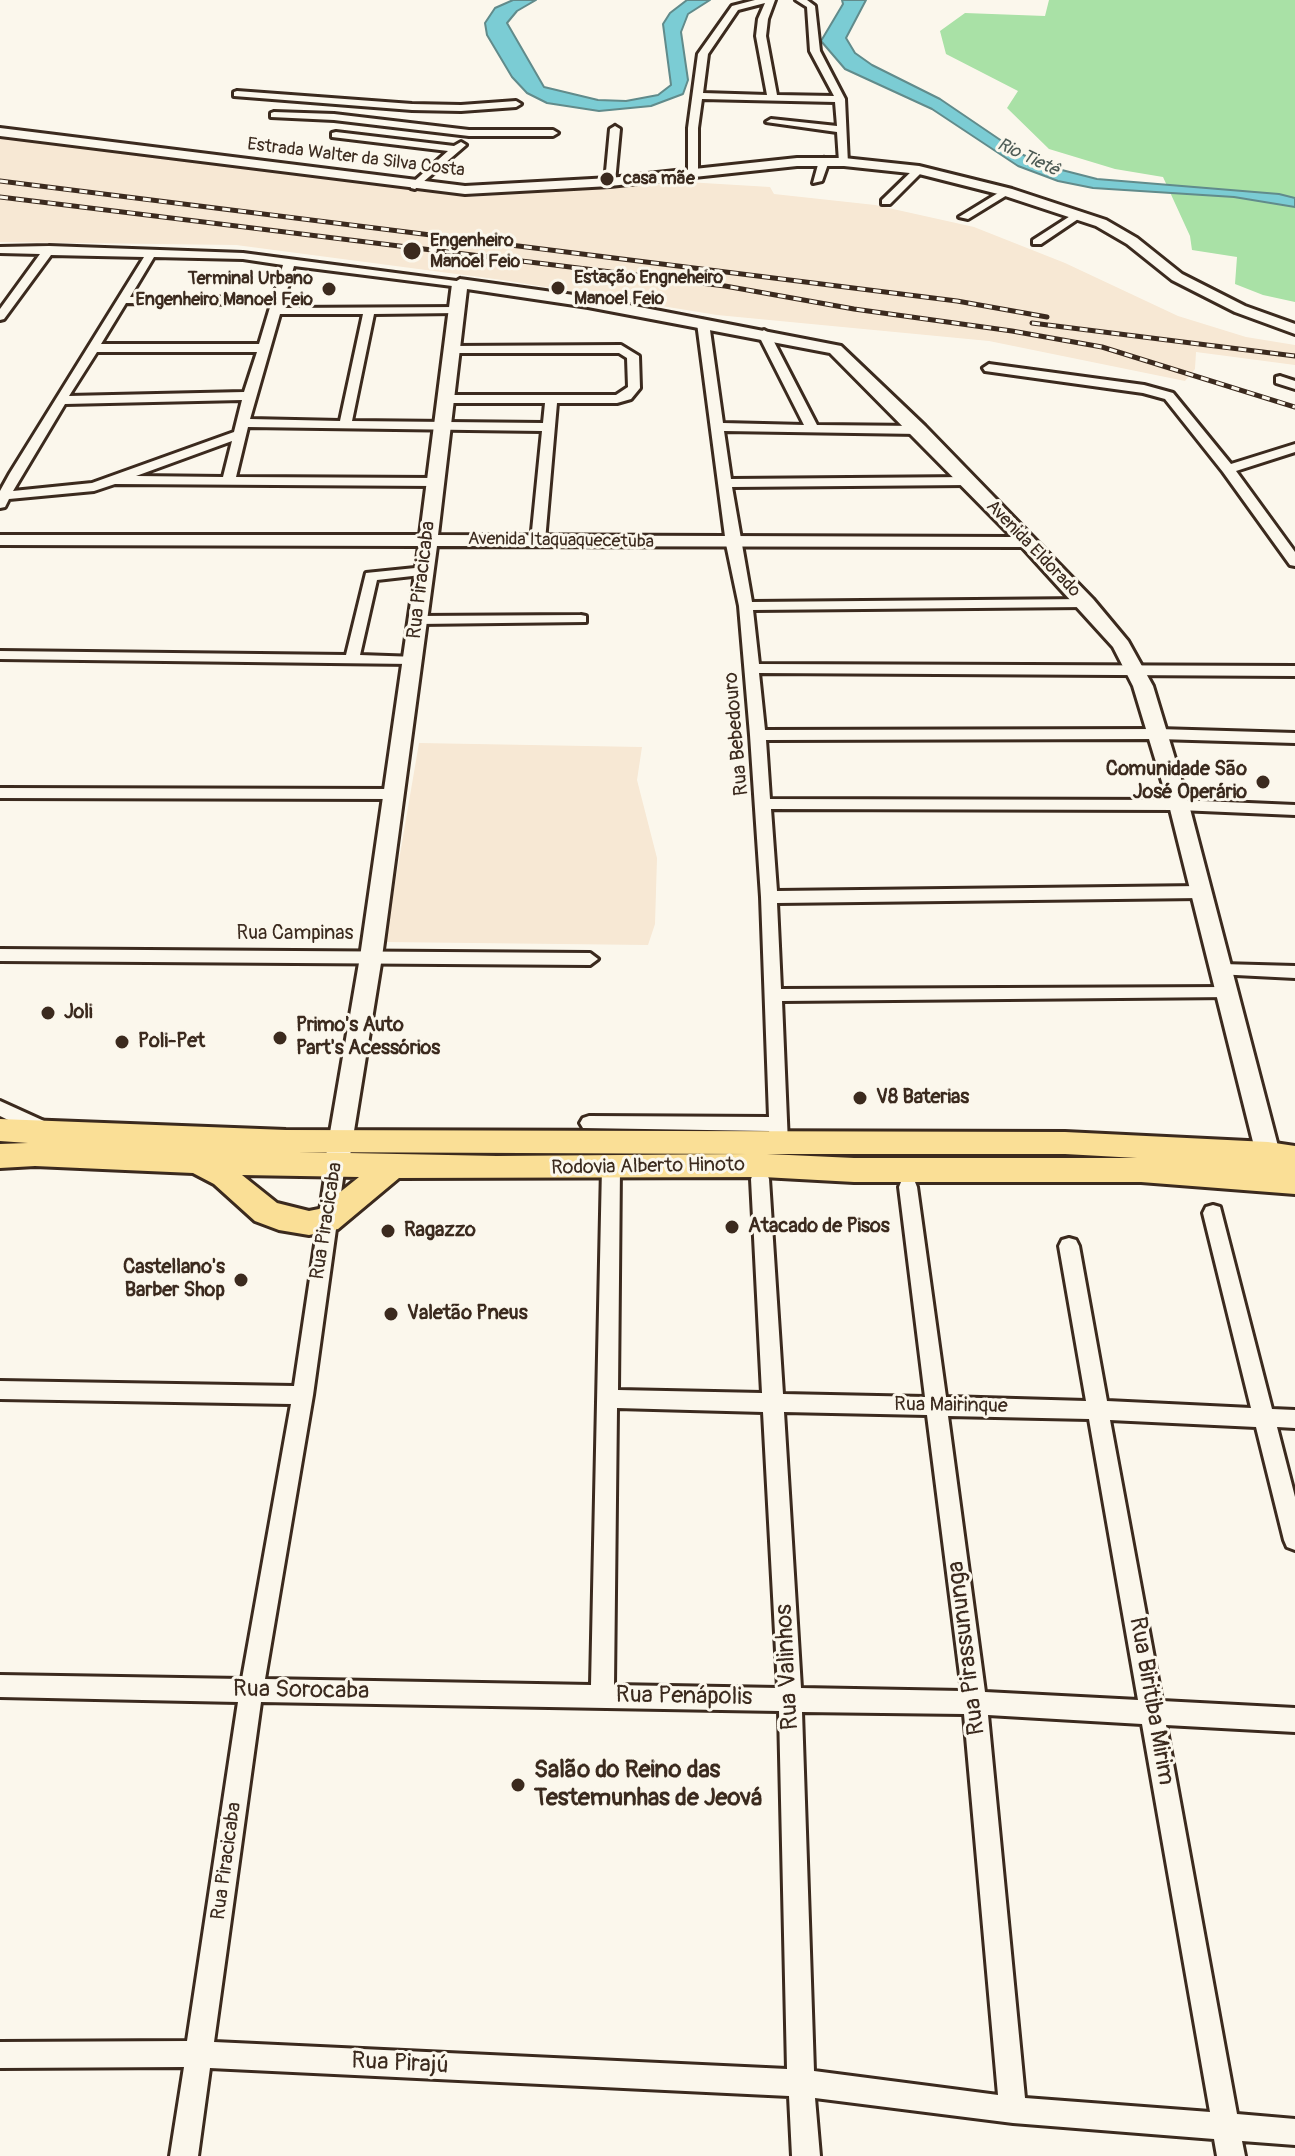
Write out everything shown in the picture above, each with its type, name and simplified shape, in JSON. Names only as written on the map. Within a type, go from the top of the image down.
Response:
[{"type":"main road","name":"Rodovia Alberto Hinoto","points":[[0,1130],[338,1153],[393,1166],[1141,1170],[1295,1182]]},
{"type":"main road","name":"Rodovia Alberto Hinoto","points":[[0,1156],[123,1157],[197,1162],[778,1134],[1126,1145],[1282,1156]]},
{"type":"main road","points":[[197,1162],[224,1176],[266,1212],[279,1218],[309,1223],[327,1220],[393,1166]]},
{"type":"main road","points":[[721,1166],[760,1179],[869,1188],[924,1185],[966,1168]]},
{"type":"street","points":[[693,173],[693,128],[703,54],[728,14],[747,3],[768,0],[761,36],[772,96]]},
{"type":"street","points":[[800,0],[811,6],[815,51],[840,99],[844,162]]},
{"type":"street","points":[[237,94],[362,105],[461,108],[516,104]]},
{"type":"street","points":[[698,96],[840,99]]},
{"type":"street","points":[[461,108],[469,133]]},
{"type":"street","points":[[274,115],[334,117],[469,133],[553,133]]},
{"type":"street","points":[[771,122],[842,130]]},
{"type":"street","points":[[610,182],[615,129]]},
{"type":"street","name":"Estrada Walter da Silva Costa","points":[[0,132],[415,186],[486,190],[610,182],[824,161],[919,170],[1007,192],[1118,231],[1177,277],[1240,309],[1295,329]]},
{"type":"street","points":[[415,186],[469,133]]},
{"type":"street","points":[[336,135],[456,149]]},
{"type":"street","points":[[817,181],[824,161]]},
{"type":"street","points":[[886,202],[919,170]]},
{"type":"street","points":[[964,217],[1007,192]]},
{"type":"street","points":[[1037,242],[1079,215]]},
{"type":"street","points":[[0,317],[49,249]]},
{"type":"street","points":[[0,250],[152,252],[290,261],[460,284]]},
{"type":"street","points":[[2,500],[152,252]]},
{"type":"street","points":[[229,480],[249,396],[290,261]]},
{"type":"street","name":"Rua Piracicaba","points":[[184,2156],[251,1691],[303,1395],[327,1220],[371,957],[448,399],[460,284]]},
{"type":"street","name":"Avenida Eldorado","points":[[460,284],[588,302],[835,349],[919,430],[1086,603],[1121,645],[1136,669],[1179,805],[1227,993],[1282,1156]]},
{"type":"street","points":[[122,300],[369,311],[458,310]]},
{"type":"street","points":[[345,425],[369,311]]},
{"type":"street","name":"Rua Bebedouro","points":[[703,323],[733,544],[746,606],[758,735],[769,897],[778,1134]]},
{"type":"street","points":[[764,334],[813,429]]},
{"type":"street","points":[[92,348],[263,348]]},
{"type":"street","points":[[448,399],[617,399],[627,396],[634,388],[633,356],[628,351],[454,350]]},
{"type":"street","points":[[989,368],[1144,389],[1169,396],[1228,469],[1295,562]]},
{"type":"street","points":[[1280,380],[1295,385]]},
{"type":"street","points":[[60,400],[249,396]]},
{"type":"street","points":[[538,541],[551,399]]},
{"type":"street","points":[[2,500],[67,492],[114,480],[240,429],[345,425],[550,427]]},
{"type":"street","points":[[718,427],[919,430]]},
{"type":"street","points":[[1228,469],[1295,448]]},
{"type":"street","points":[[114,480],[435,482]]},
{"type":"street","points":[[726,483],[968,481]]},
{"type":"street","name":"Avenida Itaquaquecetuba","points":[[0,540],[733,544],[1027,542]]},
{"type":"street","points":[[352,659],[371,576],[425,571]]},
{"type":"street","points":[[746,606],[1086,603]]},
{"type":"street","points":[[418,620],[581,619]]},
{"type":"street","points":[[0,655],[412,660]]},
{"type":"street","points":[[751,668],[1295,671]]},
{"type":"street","points":[[758,735],[1158,734],[1295,738]]},
{"type":"street","points":[[0,793],[393,794]]},
{"type":"street","points":[[763,804],[1179,805],[1295,810]]},
{"type":"street","points":[[769,897],[1201,892]]},
{"type":"street","name":"Rua Campinas","points":[[0,955],[590,959]]},
{"type":"street","points":[[1222,970],[1295,972]]},
{"type":"street","points":[[771,995],[1227,993]]},
{"type":"street","name":"Rodovia Alberto Hinoto","points":[[0,1108],[54,1134]]},
{"type":"street","points":[[589,1123],[778,1134]]},
{"type":"street","points":[[602,1695],[611,1167]]},
{"type":"street","name":"Rua Valinhos","points":[[760,1179],[790,1699],[801,2083],[806,2156]]},
{"type":"street","name":"Rua Pirassununga","points":[[908,1187],[975,1703],[1013,2110]]},
{"type":"street","points":[[1213,1213],[1295,1540]]},
{"type":"street","name":"Rua Biritiba Mirim","points":[[1069,1246],[1231,2156]]},
{"type":"street","points":[[0,1390],[303,1395]]},
{"type":"street","name":"Rua Mairinque","points":[[607,1399],[937,1405],[1295,1419]]},
{"type":"street","name":"Rua Sorocaba","points":[[0,1686],[602,1695]]},
{"type":"street","name":"Rua Penápolis","points":[[602,1695],[975,1703],[1295,1720]]},
{"type":"street","name":"Rua Pirajú","points":[[0,2055],[199,2054],[801,2083],[1013,2110],[1295,2132]]},
{"type":"shaded area","points":[[0,138],[472,197],[670,181],[770,187],[774,194],[875,205],[974,227],[1065,263],[1178,316],[1246,337],[1295,345],[1295,365],[1196,352],[1195,369],[1185,381],[989,341],[717,315],[502,280],[236,245],[0,242]]},
{"type":"shaded area","points":[[419,743],[642,747],[637,780],[657,858],[655,924],[648,945],[385,942]]},
{"type":"green space","points":[[1049,0],[1295,0],[1295,302],[1263,295],[1235,284],[1237,257],[1192,250],[1190,236],[1163,177],[1115,169],[1049,149],[1007,108],[1018,91],[946,54],[940,31],[965,13],[1045,16]]},
{"type":"water","points":[[513,0],[536,0],[517,11],[507,23],[544,87],[598,100],[626,101],[658,95],[671,85],[663,24],[670,13],[687,0],[710,0],[688,14],[681,32],[688,80],[683,94],[651,106],[599,111],[547,103],[527,93],[512,77],[487,35],[485,23],[495,8]]},
{"type":"water","name":"Rio Tietê","points":[[842,0],[866,0],[846,38],[855,53],[872,65],[940,99],[1021,154],[1054,168],[1097,179],[1279,194],[1295,198],[1295,207],[1234,197],[1093,188],[1058,181],[1018,166],[932,109],[845,69],[821,41],[843,4]]},
{"type":"railway","points":[[0,181],[957,301],[1047,317]]},
{"type":"railway","points":[[0,197],[725,286],[854,309],[1012,331],[1102,347],[1295,407]]},
{"type":"railway","points":[[1032,323],[1295,356]]},
{"type":"place","name":"casa mãe","points":[[607,179]]},
{"type":"place","name":"Engenheiro Manoel Feio","points":[[412,251]]},
{"type":"place","name":"Estação Engneheiro Manoel Feio","points":[[558,288]]},
{"type":"place","name":"Terminal Urbano Engenheiro Manoel Feio","points":[[329,289]]},
{"type":"place","name":"Comunidade São José Operário","points":[[1263,782]]},
{"type":"place","name":"Joli","points":[[48,1013]]},
{"type":"place","name":"Primo's Auto Part's Acessórios","points":[[280,1038]]},
{"type":"place","name":"Poli-Pet","points":[[122,1042]]},
{"type":"place","name":"V8 Baterias","points":[[860,1098]]},
{"type":"place","name":"Atacado de Pisos","points":[[732,1227]]},
{"type":"place","name":"Ragazzo","points":[[388,1231]]},
{"type":"place","name":"Castellano's Barber Shop","points":[[241,1280]]},
{"type":"place","name":"Valetão Pneus","points":[[391,1314]]},
{"type":"place","name":"Salão do Reino das Testemunhas de Jeová","points":[[518,1785]]}]
